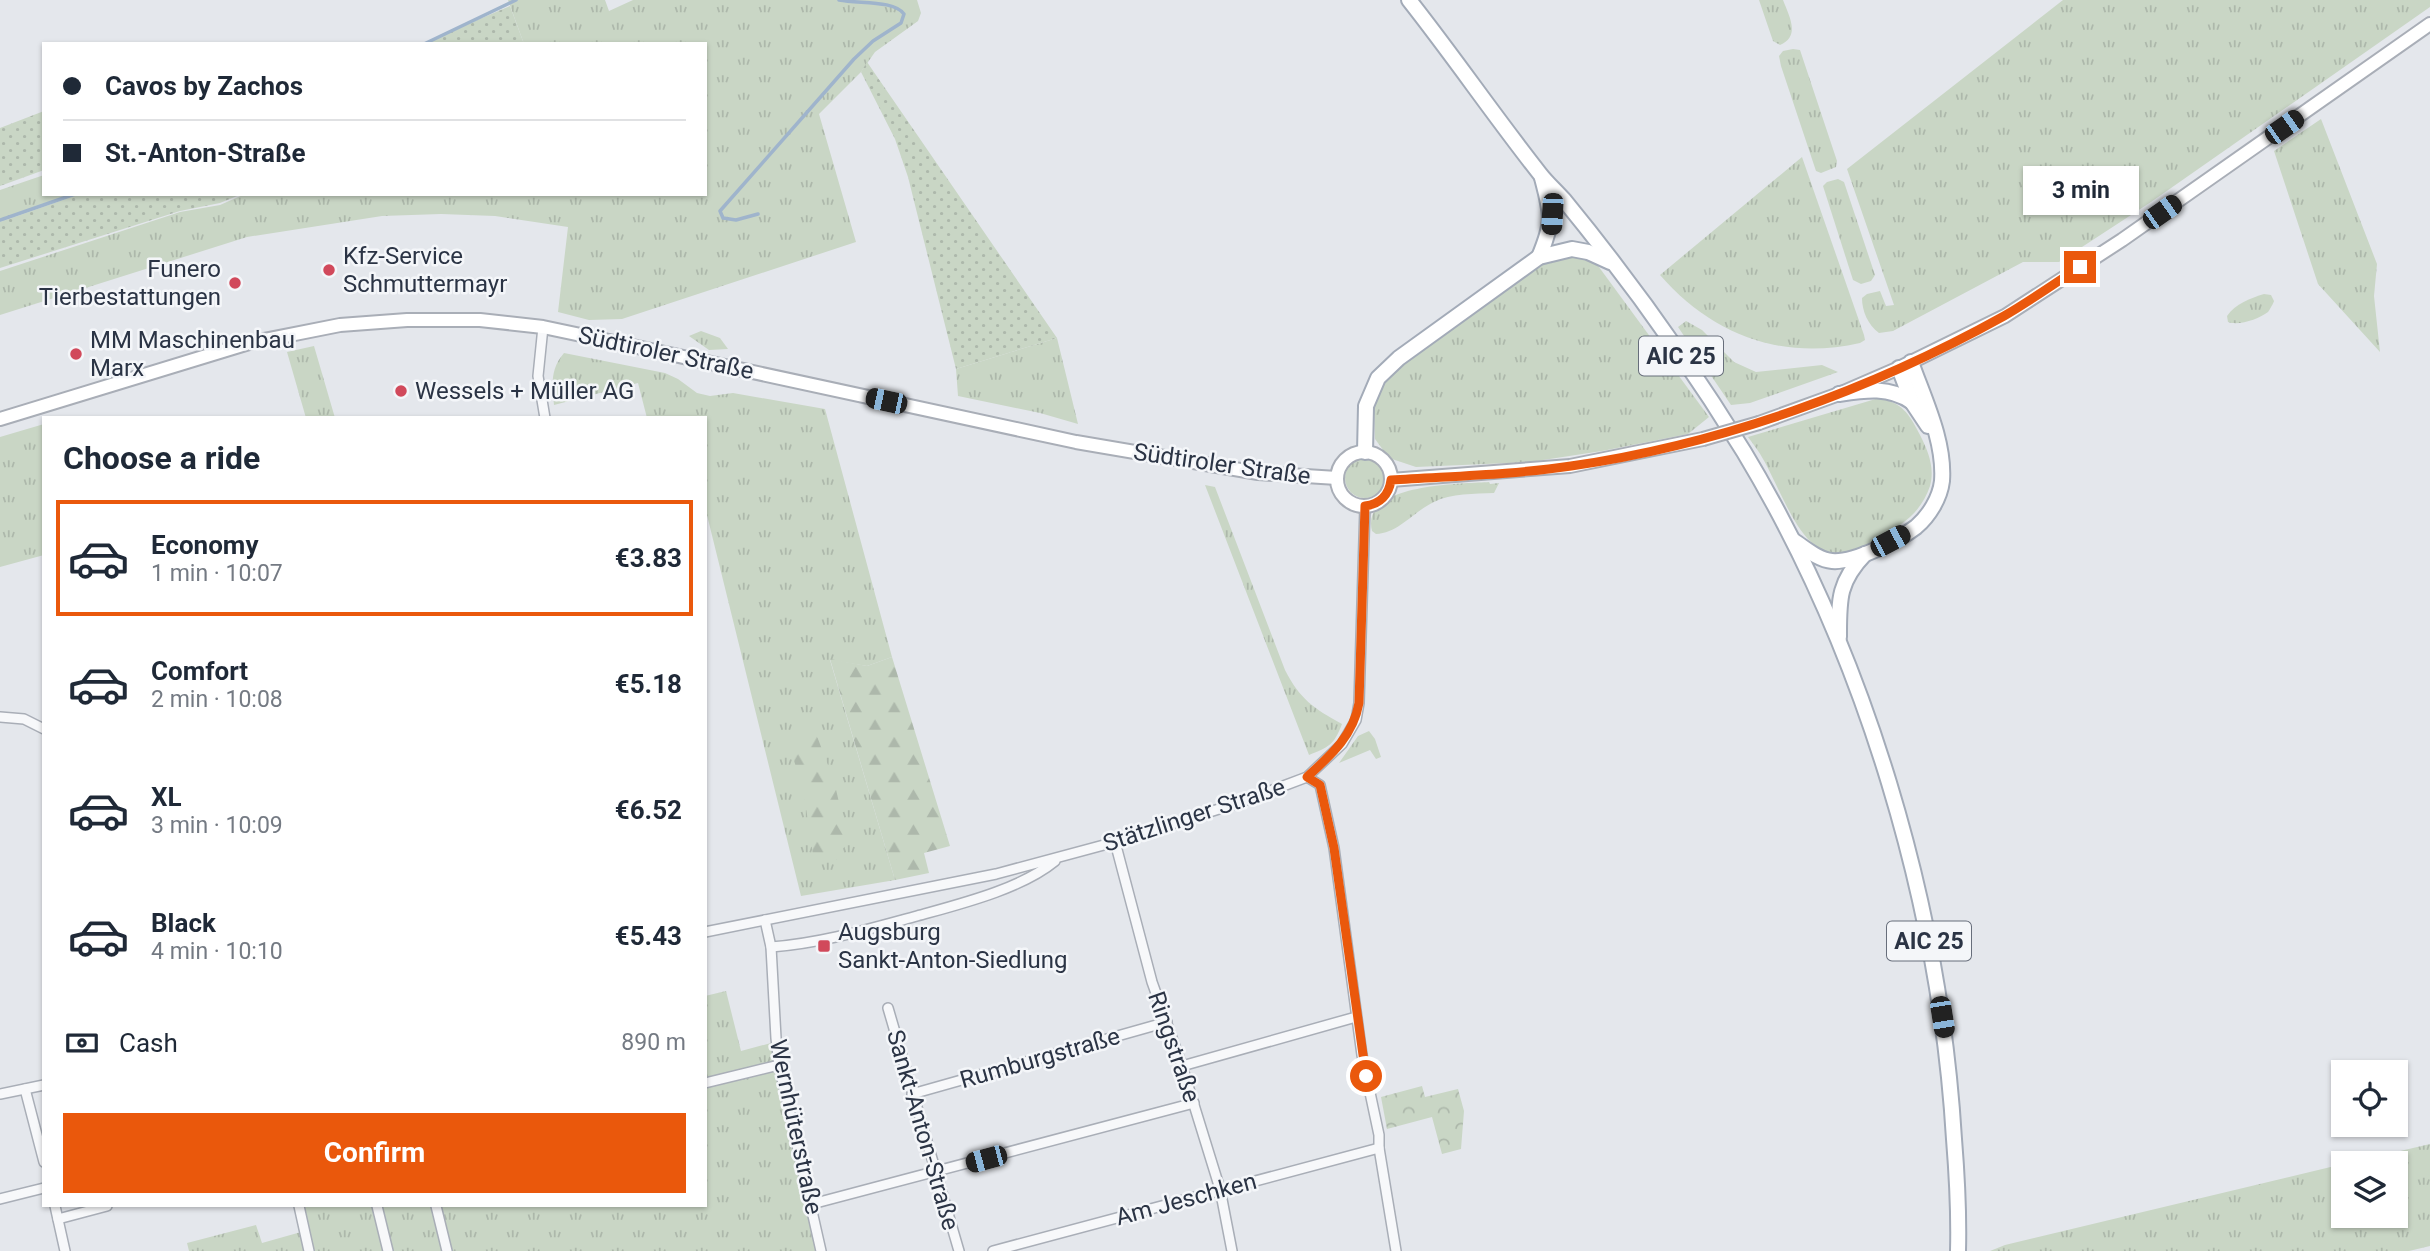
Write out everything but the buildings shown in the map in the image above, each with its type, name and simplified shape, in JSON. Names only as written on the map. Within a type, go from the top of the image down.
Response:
[{"type":"main road","name":"AIC 25","points":[[1409,0],[1692,371],[1745,454],[1793,541],[1838,642],[1900,819],[1929,937],[1950,1070],[1959,1215],[1958,1251]]},
{"type":"main road","points":[[1391,480],[1516,472],[1593,462],[1703,439],[1759,423],[1839,394],[2005,316],[2122,240],[2430,24]]},
{"type":"main road","points":[[1539,257],[1551,229],[1552,214],[1542,176]]},
{"type":"main road","points":[[1364,452],[1366,406],[1378,378],[1399,358],[1539,257],[1572,249],[1588,252],[1611,262]]},
{"type":"main road","name":"Südtiroler Straße","points":[[0,419],[280,335],[360,323],[480,320],[543,327],[1076,442],[1258,473],[1337,478]]},
{"type":"main road","points":[[1905,365],[1912,402]]},
{"type":"main road","points":[[1838,642],[1839,597],[1851,569],[1866,554],[1914,528],[1938,499],[1942,466],[1938,442],[1905,365]]},
{"type":"main road","points":[[1839,394],[1880,390],[1901,394],[1912,402],[1938,442]]},
{"type":"main road","points":[[1364,452],[1384,461],[1391,480],[1383,498],[1365,506],[1351,503],[1345,498],[1337,478],[1345,461],[1364,452]]},
{"type":"main road","points":[[1793,541],[1821,558],[1832,561],[1866,554]]},
{"type":"street","points":[[543,327],[538,376],[545,416]]},
{"type":"street","name":"Stätzlinger Straße","points":[[707,932],[996,874],[1058,859],[1241,802],[1307,777],[1342,744],[1356,720],[1359,703],[1365,506]]},
{"type":"street","points":[[0,717],[24,719],[42,728]]},
{"type":"street","points":[[1307,777],[1320,785],[1334,848],[1356,1017],[1379,1135],[1396,1251]]},
{"type":"street","name":"Ringstraße","points":[[1115,842],[1141,942],[1220,1189],[1232,1251]]},
{"type":"street","name":"Stätzlinger Straße","points":[[771,947],[847,935],[970,901],[1043,871],[1058,859]]},
{"type":"street","points":[[996,874],[1001,889]]},
{"type":"street","name":"Wernhüterstraße","points":[[765,920],[771,947],[779,1065],[821,1251]]},
{"type":"street","name":"Sankt-Anton-Straße","points":[[888,1008],[959,1251]]},
{"type":"street","points":[[1182,1066],[1356,1017]]},
{"type":"street","name":"Rumburgstraße","points":[[912,1094],[1167,1022]]},
{"type":"street","points":[[707,1083],[779,1065]]},
{"type":"street","points":[[0,1094],[42,1085]]},
{"type":"street","points":[[25,1089],[42,1153]]},
{"type":"street","points":[[812,1204],[1194,1103]]},
{"type":"street","name":"Am Jeschken","points":[[993,1251],[1379,1148]]},
{"type":"street","points":[[0,1199],[42,1188]]},
{"type":"street","points":[[55,1207],[65,1251]]},
{"type":"street","points":[[58,1219],[103,1207]]},
{"type":"street","points":[[299,1207],[309,1251]]},
{"type":"street","points":[[377,1207],[388,1251]]},
{"type":"street","points":[[436,1207],[447,1251]]},
{"type":"green space","points":[[508,0],[605,0],[609,11],[633,0],[917,0],[921,13],[918,21],[875,52],[861,72],[819,114],[856,242],[622,319],[589,320],[558,312],[568,227],[495,216],[441,214],[382,216],[247,237],[0,315],[0,271],[180,212],[220,205],[240,196],[707,196],[707,42],[523,42]]},
{"type":"green space","points":[[1759,0],[1783,0],[1792,31],[1780,45],[1773,41]]},
{"type":"green space","points":[[2063,0],[2430,0],[2430,7],[2151,202],[2059,262],[2023,262],[1893,331],[1879,333],[1866,317],[1862,298],[1880,291],[1886,306],[1894,305],[1847,169]]},
{"type":"green space","points":[[510,6],[523,42],[426,42]]},
{"type":"green space","points":[[1800,50],[1837,161],[1836,167],[1821,173],[1816,171],[1781,66],[1779,56],[1783,51]]},
{"type":"green space","points":[[867,62],[1057,338],[956,369],[908,177],[895,139],[861,72]]},
{"type":"green space","points":[[42,112],[42,171],[0,186],[0,128]]},
{"type":"green space","points":[[2321,119],[2377,264],[2374,296],[2380,352],[2318,284],[2274,151]]},
{"type":"green space","points":[[1802,157],[1864,335],[1865,340],[1860,343],[1831,348],[1803,348],[1750,338],[1726,328],[1702,313],[1680,296],[1660,275]]},
{"type":"green space","points":[[42,176],[42,196],[74,196],[0,222],[0,190]]},
{"type":"green space","points":[[1838,179],[1844,182],[1875,275],[1871,281],[1861,284],[1853,280],[1823,186]]},
{"type":"green space","points":[[74,196],[237,196],[220,203],[180,211],[0,268],[0,222]]},
{"type":"green space","points":[[1580,256],[1596,263],[1709,417],[1688,434],[1530,462],[1416,467],[1389,458],[1375,439],[1374,408],[1383,383],[1403,362],[1539,265],[1558,257]]},
{"type":"green space","points":[[2264,294],[2271,295],[2274,301],[2268,312],[2249,321],[2228,322],[2227,316],[2234,308]]},
{"type":"green space","points":[[1686,321],[1702,330],[1734,362],[1756,372],[1822,365],[1838,372],[1750,403],[1731,405],[1678,327]]},
{"type":"green space","points":[[701,331],[720,338],[728,349],[709,350],[689,336]]},
{"type":"green space","points":[[1057,338],[1078,424],[958,396],[956,369]]},
{"type":"green space","points":[[314,346],[334,416],[305,416],[287,352]]},
{"type":"green space","points":[[564,353],[665,373],[697,393],[710,396],[733,393],[825,409],[892,657],[867,666],[830,660],[895,880],[801,896],[707,515],[707,416],[646,416],[638,383],[554,405],[554,371]]},
{"type":"green space","points":[[1879,398],[1899,406],[1912,420],[1930,459],[1930,486],[1916,510],[1896,527],[1855,550],[1839,555],[1829,553],[1815,545],[1800,529],[1748,437]]},
{"type":"green space","points":[[42,425],[42,556],[0,567],[0,437]]},
{"type":"green space","points":[[1365,458],[1379,464],[1385,478],[1379,492],[1365,498],[1351,492],[1345,478],[1351,464]]},
{"type":"green space","points":[[1499,483],[1494,493],[1463,494],[1441,499],[1392,530],[1376,534],[1372,531],[1372,515],[1381,503],[1396,495],[1437,486]]},
{"type":"green space","points":[[1205,485],[1215,487],[1285,670],[1308,702],[1342,724],[1330,744],[1309,755]]},
{"type":"green space","points":[[892,657],[950,846],[924,853],[929,873],[895,880],[830,659],[867,666]]},
{"type":"green space","points":[[815,731],[834,781],[848,841],[836,860],[813,855],[804,794],[790,747],[798,733]]},
{"type":"green space","points":[[1369,731],[1381,757],[1376,759],[1370,750],[1339,763],[1358,736]]},
{"type":"green space","points":[[726,991],[741,1051],[771,1043],[781,1103],[808,1205],[817,1251],[189,1251],[187,1243],[256,1225],[262,1243],[301,1232],[295,1207],[707,1207],[707,996]]},
{"type":"green space","points":[[1422,1086],[1425,1097],[1458,1089],[1464,1111],[1461,1149],[1442,1154],[1432,1117],[1387,1129],[1381,1097]]},
{"type":"green space","points":[[2430,1144],[2430,1246],[2409,1251],[1990,1251],[2005,1245],[2331,1167],[2331,1228],[2408,1228],[2408,1151],[2400,1151]]},
{"type":"waterway","points":[[428,42],[516,0]]},
{"type":"waterway","points":[[758,214],[736,220],[723,218],[720,211],[854,59],[873,41],[901,23],[904,14],[885,4],[839,0]]},
{"type":"waterway","points":[[0,220],[69,196]]},
{"type":"place","name":"Kfz-Service Schmuttermayr","points":[[329,270]]},
{"type":"place","name":"Funero Tierbestattungen","points":[[235,283]]},
{"type":"place","name":"MM Maschinenbau Marx","points":[[76,354]]},
{"type":"place","name":"Wessels + Müller AG","points":[[401,391]]},
{"type":"place","name":"Augsburg Sankt-Anton-Siedlung","points":[[824,946]]},
{"type":"route","points":[[1366,1076],[1334,848],[1320,785],[1307,777],[1342,744],[1356,720],[1359,703],[1365,506],[1377,503],[1383,498],[1391,480],[1570,466],[1703,439],[1796,411],[1899,368],[2005,316],[2080,267]]}]
